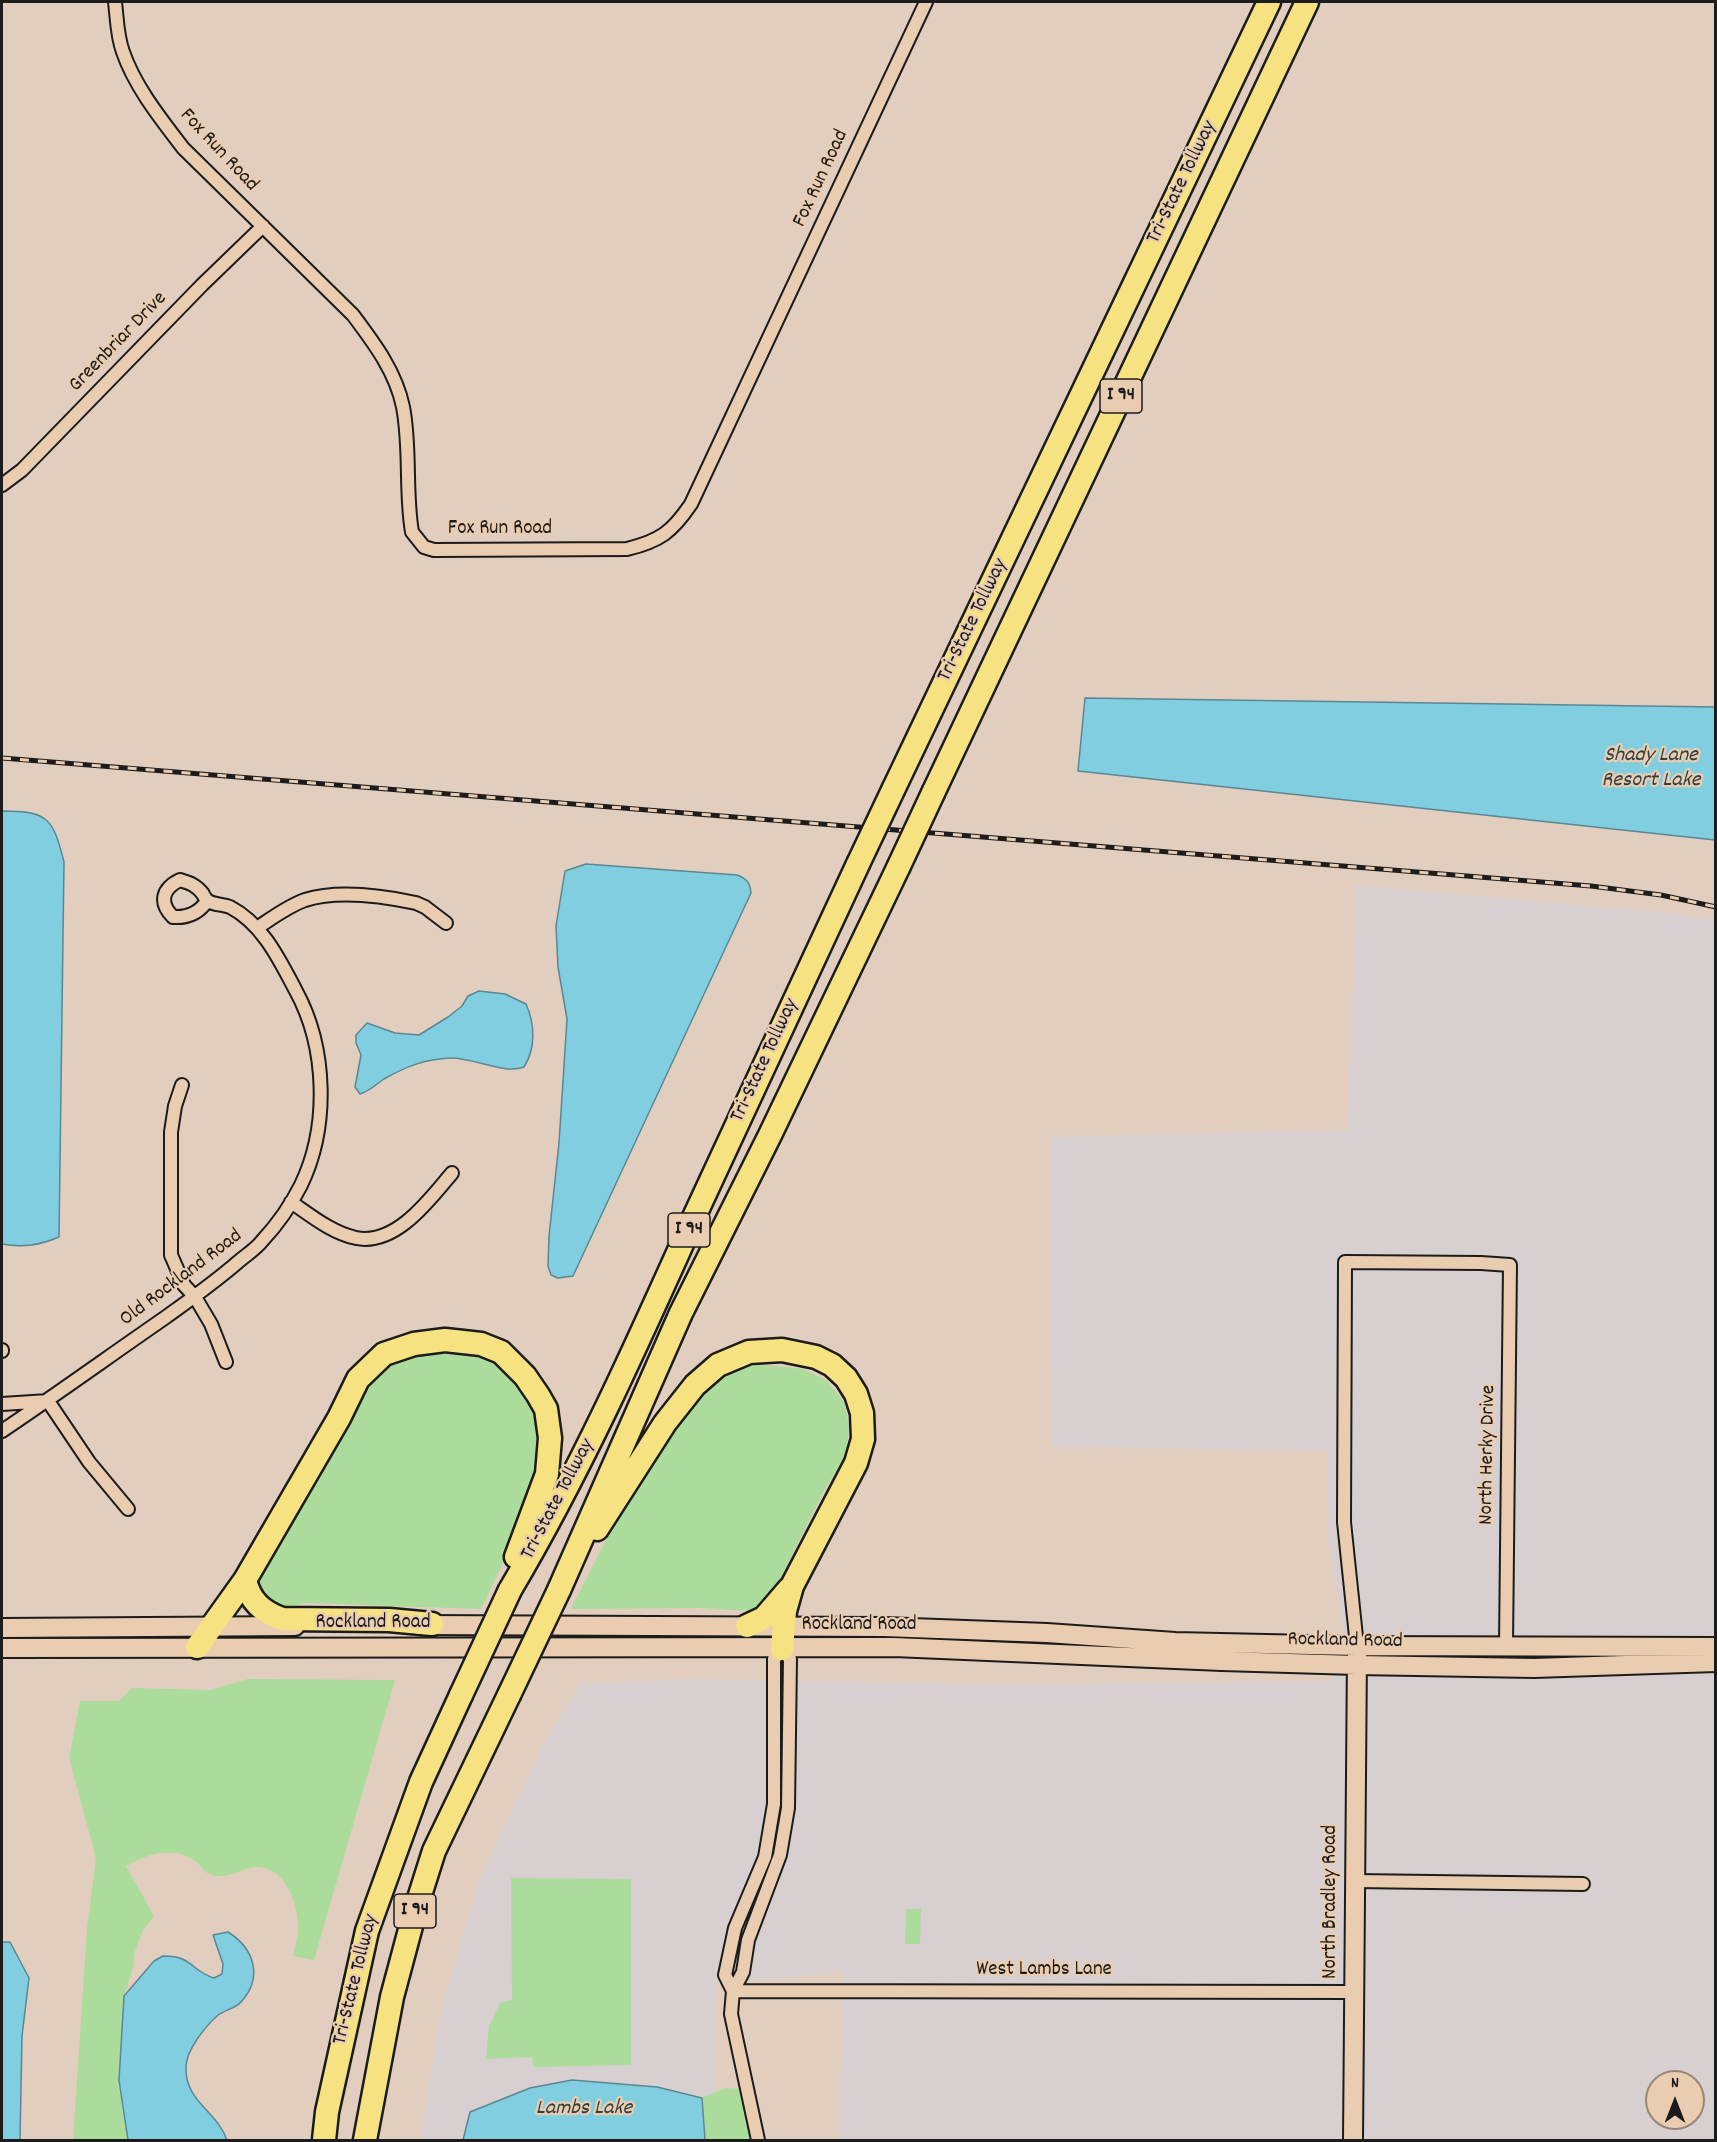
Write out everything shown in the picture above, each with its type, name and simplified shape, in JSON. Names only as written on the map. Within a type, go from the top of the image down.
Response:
[{"type":"highway","name":"Tri-State Tollway","points":[[324,2140],[327,2112],[366,1931],[421,1782],[510,1590],[614,1394],[781,1027],[1269,2]]},
{"type":"highway","name":"Tri-State Tollway","points":[[365,2140],[392,1996],[434,1851],[563,1581],[681,1313],[770,1135],[898,868],[1307,2]]},
{"type":"highway","points":[[197,1647],[245,1580],[339,1418],[358,1379],[384,1354],[414,1344],[445,1340],[481,1344],[501,1352],[525,1376],[546,1409],[550,1438],[547,1474],[511,1568],[510,1590]]},
{"type":"highway","points":[[563,1581],[665,1423],[695,1384],[718,1365],[749,1352],[782,1350],[816,1357],[832,1365],[846,1378],[856,1394],[864,1425],[863,1439],[856,1463],[792,1586],[786,1603],[782,1649]]},
{"type":"highway","points":[[245,1580],[248,1593],[253,1601],[266,1613],[282,1619],[389,1620],[432,1624]]},
{"type":"highway","points":[[747,1626],[764,1618],[792,1586]]},
{"type":"main road","name":"Rockland Road","points":[[2,1628],[432,1624],[884,1627],[1047,1633],[1175,1641],[1534,1668],[1716,1662]]},
{"type":"main road","name":"Rockland Road","points":[[2,1648],[927,1648],[1179,1660],[1357,1655],[1506,1645],[1716,1647]]},
{"type":"main road","name":"North Bradley Road","points":[[1353,2140],[1357,1655]]},
{"type":"street","name":"Fox Run Road","points":[[115,2],[123,52],[135,77],[183,148],[353,315],[375,344],[392,374],[403,406],[412,532],[424,547],[434,550],[627,549],[656,540],[671,530],[691,504],[926,2]]},
{"type":"street","name":"Greenbriar Drive","points":[[2,485],[22,470],[202,285],[264,226]]},
{"type":"street","points":[[257,928],[304,900],[346,895],[416,903],[446,923]]},
{"type":"street","name":"Old Rockland Road","points":[[2,1431],[195,1297],[261,1243],[291,1202],[309,1165],[317,1132],[320,1102],[317,1058],[311,1028],[302,1001],[278,957],[257,928],[229,907],[207,901]]},
{"type":"street","points":[[182,1085],[175,1106],[171,1132],[171,1255],[175,1269],[184,1285],[195,1297],[211,1324],[226,1362]]},
{"type":"street","points":[[291,1202],[337,1231],[357,1239],[376,1238],[396,1229],[421,1211],[452,1173]]},
{"type":"street","name":"North Herky Drive","points":[[1357,1655],[1344,1522],[1345,1262],[1510,1265],[1506,1645]]},
{"type":"street","points":[[2,1404],[48,1401],[89,1462],[128,1509]]},
{"type":"street","points":[[733,1991],[725,1975],[735,1928],[765,1857],[772,1812],[774,1659],[782,1649],[790,1659],[787,1814],[780,1855],[748,1940],[743,1972],[733,1991],[730,2014],[758,2140]]},
{"type":"street","points":[[774,1743],[789,1743]]},
{"type":"street","points":[[772,1812],[787,1814]]},
{"type":"street","points":[[759,1871],[772,1876]]},
{"type":"street","points":[[1355,1881],[1583,1884]]},
{"type":"street","name":"West Lambs Lane","points":[[733,1991],[1354,1992]]},
{"type":"shaded area","points":[[1356,885],[1688,915],[1715,920],[1715,2140],[839,2140],[843,1972],[764,1980],[718,1979],[716,2091],[702,2098],[657,2087],[615,2083],[530,2088],[471,2112],[463,2140],[420,2140],[442,2006],[479,1881],[543,1745],[580,1684],[684,1679],[996,1684],[1331,1681],[1344,1631],[1327,1537],[1328,1451],[1051,1446],[1049,1137],[1348,1130]]},
{"type":"green space","points":[[426,1345],[503,1354],[534,1396],[545,1448],[522,1523],[481,1609],[304,1603],[289,1608],[277,1608],[257,1590],[255,1563],[385,1357]]},
{"type":"green space","points":[[748,1363],[803,1369],[826,1380],[845,1403],[849,1428],[846,1455],[822,1494],[771,1598],[763,1609],[753,1611],[699,1608],[571,1609],[627,1498],[705,1383]]},
{"type":"green space","points":[[248,1679],[395,1680],[314,1960],[293,1956],[298,1928],[295,1905],[287,1886],[274,1872],[266,1868],[256,1867],[218,1876],[207,1873],[187,1856],[169,1852],[151,1855],[126,1866],[154,1916],[143,1930],[135,1951],[133,1968],[124,1996],[119,2080],[128,2140],[73,2140],[87,1929],[96,1858],[69,1758],[80,1701],[119,1701],[132,1688],[210,1690]]},
{"type":"green space","points":[[511,1878],[631,1879],[631,2065],[533,2067],[532,2057],[486,2059],[489,2026],[500,2003],[512,2000]]},
{"type":"green space","points":[[906,1909],[921,1909],[920,1944],[905,1944]]},
{"type":"green space","points":[[725,2088],[741,2089],[755,2140],[705,2140],[702,2098]]},
{"type":"water","name":"Shady Lane Resort Lake","points":[[1085,698],[1715,707],[1715,840],[1078,771]]},
{"type":"water","points":[[2,811],[30,813],[46,820],[56,835],[64,862],[59,1237],[24,1246],[2,1244]]},
{"type":"water","points":[[586,864],[737,875],[747,881],[751,893],[573,1276],[558,1278],[551,1275],[548,1266],[549,1236],[559,1143],[567,1019],[558,967],[556,926],[565,871]]},
{"type":"water","points":[[479,991],[505,994],[526,1004],[533,1036],[531,1052],[524,1067],[507,1069],[459,1058],[432,1060],[400,1071],[360,1094],[355,1087],[361,1055],[356,1043],[356,1035],[367,1023],[395,1033],[419,1035],[448,1017],[462,1006],[468,996]]},
{"type":"water","points":[[228,1932],[245,1947],[250,1955],[254,1974],[252,1983],[241,2002],[217,2016],[202,2032],[193,2046],[186,2066],[190,2088],[216,2121],[227,2140],[128,2140],[119,2080],[124,1996],[154,1961],[163,1956],[181,1958],[200,1972],[214,1978],[222,1974],[223,1964],[213,1935]]},
{"type":"water","points":[[2,1942],[10,1942],[29,1978],[22,2036],[20,2140],[2,2140]]},
{"type":"water","name":"Lambs Lake","points":[[572,2080],[657,2087],[702,2098],[705,2140],[463,2140],[470,2112],[530,2088]]},
{"type":"railway","points":[[2,758],[1591,886],[1661,895],[1716,907]]}]
